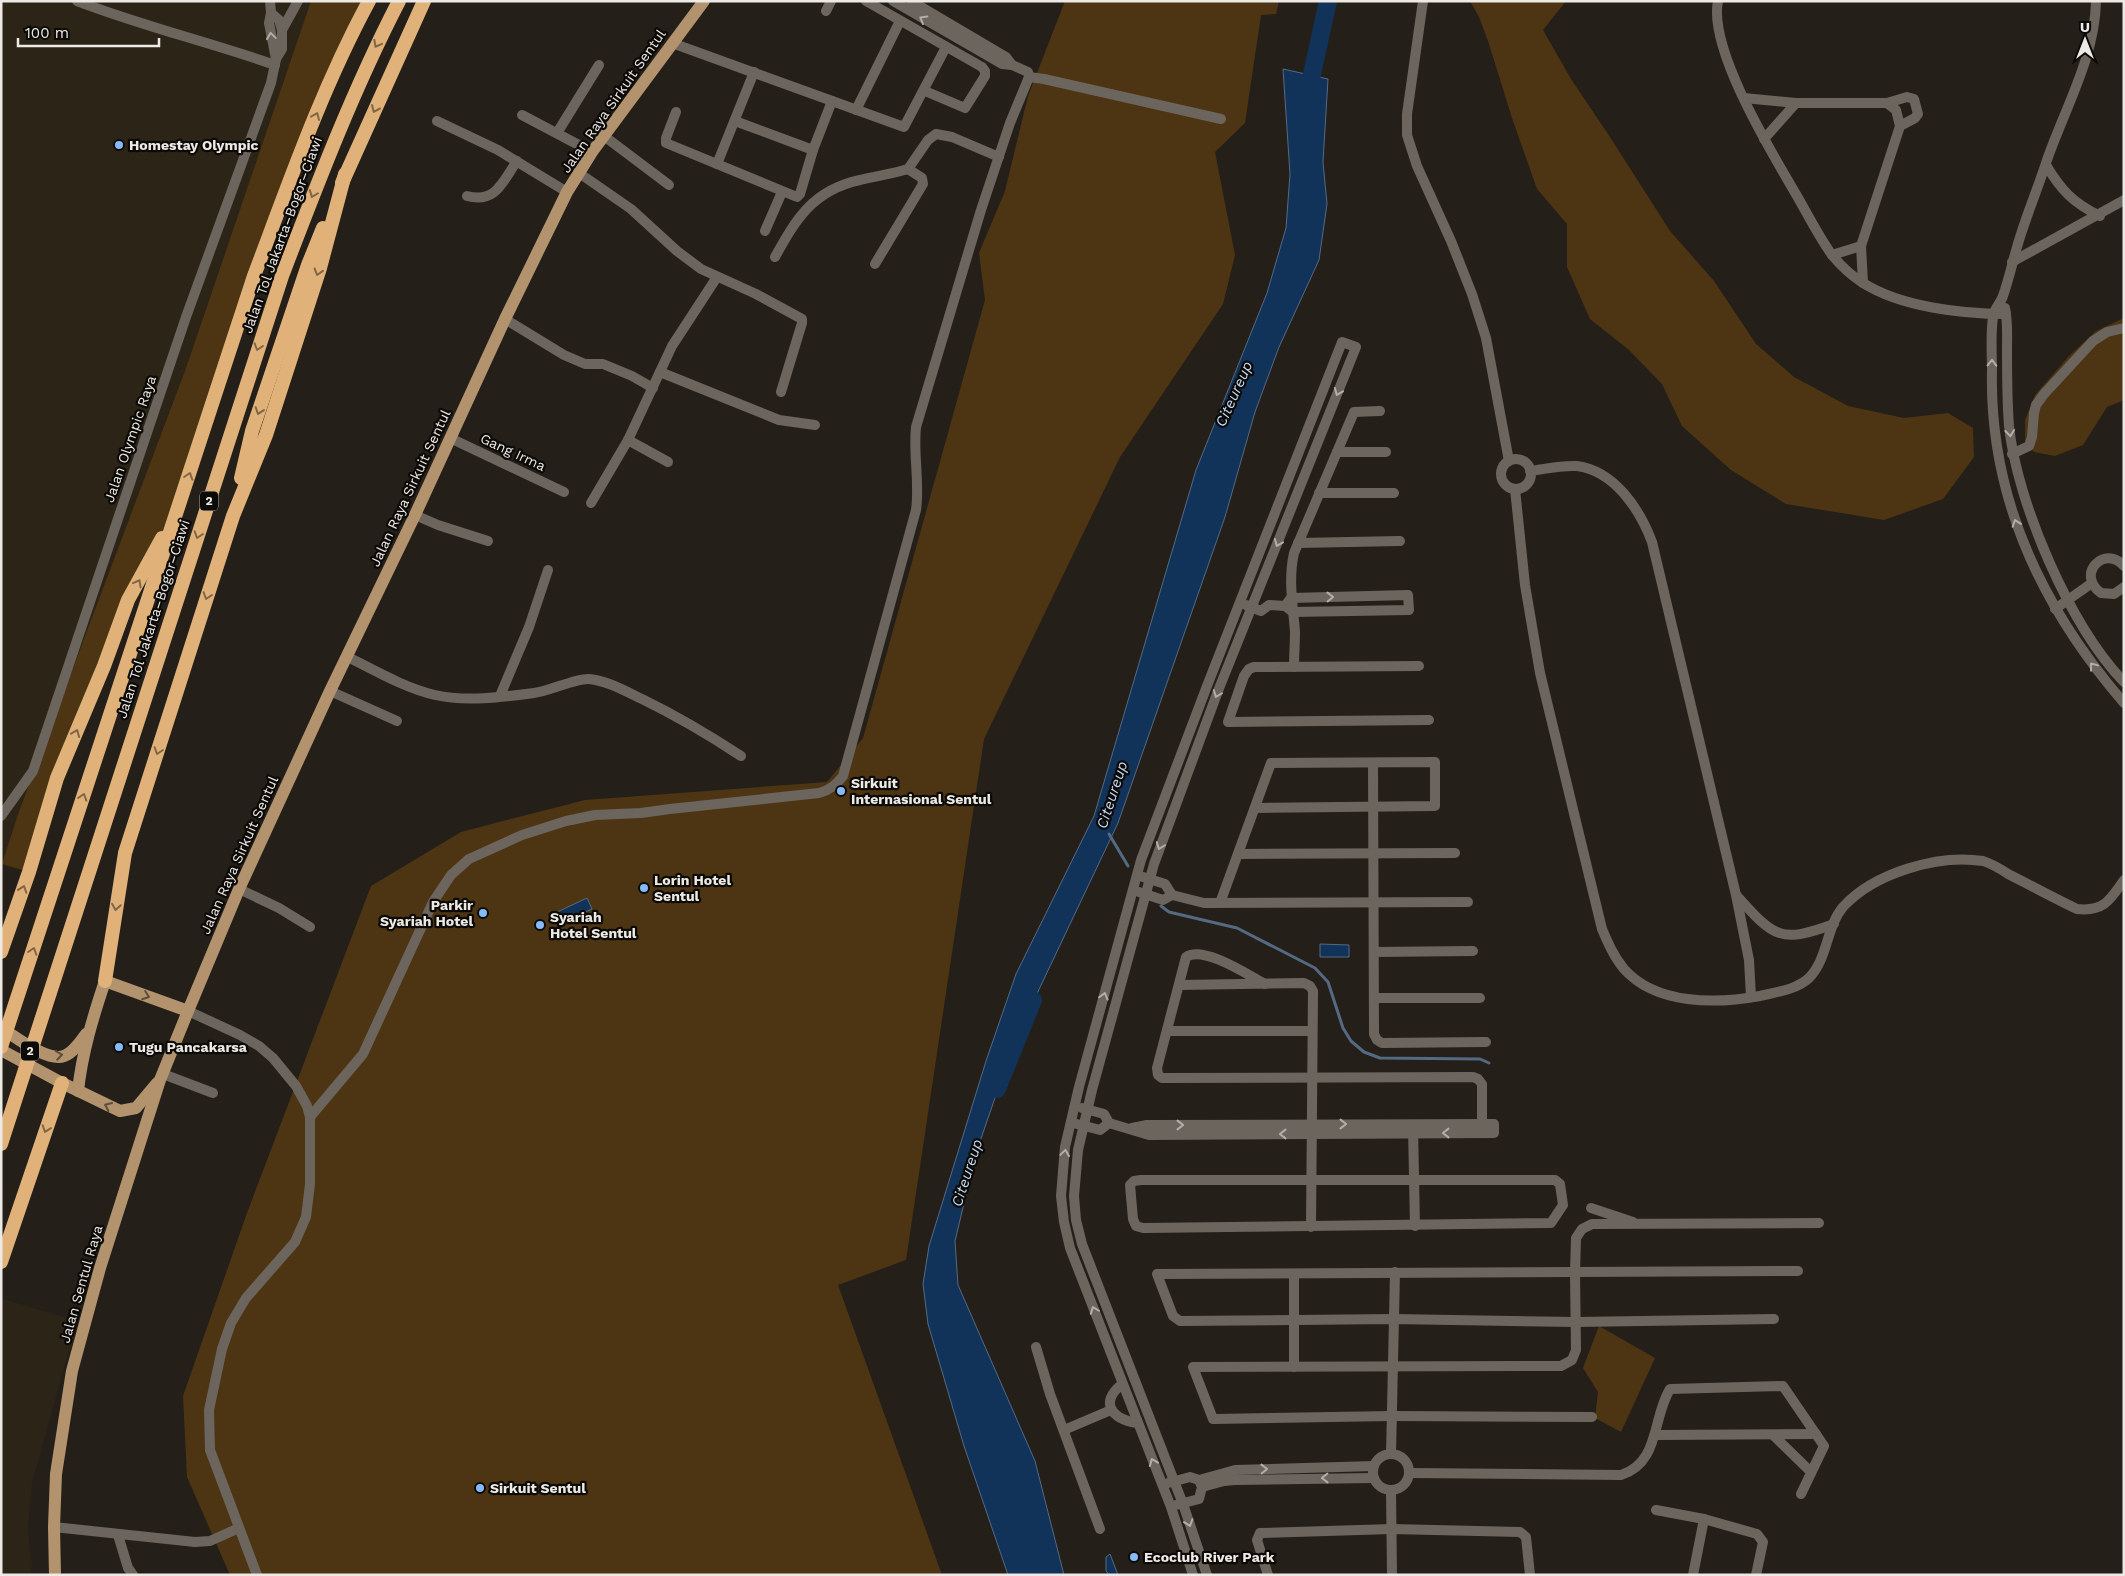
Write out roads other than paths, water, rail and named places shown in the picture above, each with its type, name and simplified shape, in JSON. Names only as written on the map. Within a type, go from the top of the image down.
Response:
[{"type":"highway","name":"Jalan Tol Jakarta–Bogor–Ciawi","points":[[1,1048],[257,267],[304,144],[350,37],[369,1]]},
{"type":"highway","name":"Jalan Tol Jakarta–Bogor–Ciawi","points":[[1,1144],[282,276],[325,162],[371,55],[400,1]]},
{"type":"highway","points":[[105,981],[125,853],[233,516],[266,435],[320,268],[345,174],[424,1]]},
{"type":"highway","points":[[1,952],[29,872],[57,778],[104,666],[128,600],[178,509]]},
{"type":"highway","points":[[1,1262],[62,1083]]},
{"type":"main road","name":"Jalan Raya Sirkuit Sentul","points":[[188,1011],[239,889],[330,691],[348,657],[505,319],[567,192],[592,152],[704,1]]},
{"type":"main road","points":[[78,1091],[80,1071],[89,1030],[105,981],[188,1011]]},
{"type":"main road","name":"Jalan Sentul Raya","points":[[56,1575],[54,1527],[56,1465],[72,1371],[100,1268],[162,1077],[188,1011]]},
{"type":"main road","points":[[1,1028],[49,1056],[65,1056],[79,1044],[89,1030]]},
{"type":"main road","points":[[1,1048],[62,1083],[120,1111],[136,1108],[162,1077]]},
{"type":"street","points":[[77,1],[117,16],[275,62]]},
{"type":"street","name":"Jalan Olympic Raya","points":[[270,1],[271,13],[269,23],[275,62]]},
{"type":"street","points":[[282,30],[298,1]]},
{"type":"street","points":[[826,11],[832,1]]},
{"type":"street","points":[[866,1],[982,67],[985,71],[985,76],[964,108],[925,91]]},
{"type":"street","points":[[310,1117],[363,1054],[433,902],[451,875],[470,859],[522,835],[566,821],[595,815],[641,813],[670,808],[819,794],[836,785],[843,776],[916,510],[918,487],[915,454],[916,427],[999,157],[1010,123],[1029,77],[1028,72],[1012,65],[1002,64],[893,1]]},
{"type":"street","points":[[911,1],[1006,57],[1012,65]]},
{"type":"street","points":[[1423,1],[1407,114],[1407,135],[1417,166],[1451,241],[1472,294],[1486,338],[1509,461]]},
{"type":"street","points":[[1718,1],[1716,20],[1718,32],[1724,53],[1744,98],[1764,139],[1832,255],[1863,283],[1901,300],[1931,307],[2006,314]]},
{"type":"street","points":[[2096,1],[2094,28],[2088,54],[2046,165],[2012,262],[2002,298],[1994,314],[1992,389],[1999,456],[2010,504],[2022,540],[2055,609],[2086,656],[2124,703]]},
{"type":"street","name":"Jalan Olympic Raya","points":[[1,816],[33,771],[133,472],[270,83],[275,62],[282,49],[282,30],[279,20],[271,13]]},
{"type":"street","points":[[856,110],[900,21]]},
{"type":"street","points":[[672,43],[904,127],[925,91],[946,47]]},
{"type":"street","points":[[557,133],[599,65]]},
{"type":"street","points":[[717,164],[754,72]]},
{"type":"street","points":[[1029,77],[1044,78],[1221,119]]},
{"type":"street","points":[[1744,98],[1796,103],[1887,103],[1907,97],[1914,99],[1918,114],[1915,118],[1900,126]]},
{"type":"street","points":[[676,112],[666,138],[666,143],[797,197],[800,194],[832,101]]},
{"type":"street","points":[[1764,139],[1796,103]]},
{"type":"street","points":[[1863,283],[1861,246],[1900,126],[1896,110],[1887,103]]},
{"type":"street","points":[[522,115],[592,152]]},
{"type":"street","points":[[436,121],[486,143],[567,192]]},
{"type":"street","points":[[735,121],[814,150]]},
{"type":"street","points":[[775,257],[799,216],[820,198],[838,187],[858,180],[908,169],[928,140],[936,134],[952,137],[999,157]]},
{"type":"street","points":[[604,136],[669,185]]},
{"type":"street","points":[[467,196],[476,198],[490,197],[517,161]]},
{"type":"street","points":[[2046,165],[2066,194],[2086,209],[2100,216]]},
{"type":"street","points":[[875,264],[923,184],[922,178],[908,169]]},
{"type":"street","points":[[579,173],[631,209],[677,251],[701,269],[756,294],[802,319],[780,392]]},
{"type":"street","points":[[765,231],[782,192]]},
{"type":"street","points":[[2012,262],[2100,216],[2124,200]]},
{"type":"street","points":[[1832,255],[1861,246]]},
{"type":"street","points":[[591,503],[628,440],[672,346],[717,277]]},
{"type":"street","points":[[2002,298],[2006,314],[2007,397],[2012,454],[2037,531],[2068,601],[2093,642],[2124,682]]},
{"type":"street","points":[[505,319],[564,355],[585,364],[603,364],[632,376],[652,388]]},
{"type":"street","points":[[2012,454],[2029,446],[2036,405],[2044,394],[2093,341],[2107,332],[2124,328]]},
{"type":"street","points":[[1193,1575],[1171,1507],[1070,1248],[1061,1196],[1062,1170],[1075,1106],[1137,875],[1206,686],[1246,589],[1342,342],[1356,347],[1215,700],[1149,879],[1087,1110],[1077,1157],[1074,1196],[1076,1220],[1082,1244],[1183,1504],[1207,1575]]},
{"type":"street","points":[[660,372],[779,420],[815,426]]},
{"type":"street","points":[[1294,667],[1290,568],[1298,543],[1354,412],[1380,411]]},
{"type":"street","name":"Gang Irma","points":[[450,438],[564,492]]},
{"type":"street","points":[[628,440],[668,462]]},
{"type":"street","points":[[1337,452],[1386,452]]},
{"type":"street","points":[[1520,460],[1528,466],[1530,471],[1529,482],[1525,486],[1514,490],[1504,485],[1500,474],[1505,464],[1509,461],[1520,460]]},
{"type":"street","points":[[1530,471],[1578,466],[1594,472],[1622,492],[1642,518],[1652,542],[1736,895],[1750,960],[1751,997]]},
{"type":"street","points":[[1514,490],[1525,585],[1540,673],[1602,929],[1610,948],[1625,970],[1654,990],[1673,996],[1709,1000],[1751,997],[1797,986],[1809,978],[1817,967],[1842,908],[1865,889],[1896,872],[1927,862],[1984,861],[2077,909],[2087,910],[2104,906],[2124,880]]},
{"type":"street","points":[[1319,493],[1394,493]]},
{"type":"street","points":[[415,514],[438,525],[488,541]]},
{"type":"street","points":[[1298,543],[1400,541]]},
{"type":"street","points":[[2123,563],[2113,558],[2105,558],[2092,568],[2090,576],[2092,584],[2101,593],[2114,594],[2124,587]]},
{"type":"street","points":[[500,696],[529,627],[548,570]]},
{"type":"street","points":[[2055,609],[2092,584]]},
{"type":"street","points":[[1246,589],[1266,597],[1269,605]]},
{"type":"street","points":[[1240,602],[1261,611],[1269,605],[1409,610],[1408,595],[1290,605]]},
{"type":"street","points":[[348,657],[392,678],[436,695],[466,698],[545,692],[578,680],[600,681],[666,710],[741,756]]},
{"type":"street","points":[[1419,666],[1254,667],[1248,669],[1228,722],[1429,720]]},
{"type":"street","points":[[330,691],[397,721]]},
{"type":"street","points":[[1220,903],[1254,808],[1271,763],[1435,762],[1435,806],[1254,808]]},
{"type":"street","points":[[1373,763],[1374,1034],[1377,1040],[1382,1043],[1486,1042]]},
{"type":"street","points":[[1238,854],[1455,853]]},
{"type":"street","points":[[1137,875],[1166,884],[1172,895]]},
{"type":"street","points":[[239,889],[279,908],[310,928]]},
{"type":"street","points":[[1133,891],[1163,900],[1172,895],[1204,903],[1468,902]]},
{"type":"street","points":[[1736,895],[1763,925],[1774,932],[1797,936],[1834,924]]},
{"type":"street","points":[[1374,952],[1474,951]]},
{"type":"street","points":[[1264,984],[1231,965],[1199,954],[1191,954],[1186,957],[1157,1068],[1158,1075],[1162,1078],[1473,1077],[1482,1084],[1482,1124]]},
{"type":"street","points":[[1179,985],[1304,983],[1310,986],[1313,991],[1311,1227]]},
{"type":"street","points":[[1374,998],[1480,998]]},
{"type":"street","points":[[188,1011],[240,1035],[259,1046],[273,1058],[296,1086],[307,1106],[310,1117],[310,1184],[306,1217],[294,1242],[246,1298],[231,1324],[222,1349],[209,1410],[210,1450],[257,1575]]},
{"type":"street","points":[[1167,1031],[1312,1031]]},
{"type":"street","points":[[162,1077],[213,1093]]},
{"type":"street","points":[[1075,1106],[1104,1114],[1109,1123],[1132,1128],[1148,1135],[1311,1129],[1413,1128],[1482,1124],[1494,1124],[1494,1133],[1413,1128]]},
{"type":"street","points":[[1071,1122],[1100,1130],[1109,1123]]},
{"type":"street","points":[[1413,1128],[1415,1226]]},
{"type":"street","points":[[1311,1180],[1555,1180],[1560,1184],[1563,1205],[1551,1223],[1143,1228],[1136,1226],[1133,1219],[1130,1185],[1134,1181],[1311,1180]]},
{"type":"street","points":[[1591,1208],[1644,1226]]},
{"type":"street","points":[[1592,1417],[1392,1416],[1214,1419],[1193,1367],[1561,1366],[1572,1360],[1576,1350],[1576,1238],[1582,1229],[1592,1224],[1644,1226],[1819,1223]]},
{"type":"street","points":[[1774,1319],[1576,1322],[1394,1319],[1180,1321],[1172,1316],[1158,1274],[1798,1271]]},
{"type":"street","points":[[1391,1454],[1395,1272]]},
{"type":"street","points":[[1294,1274],[1294,1367]]},
{"type":"street","points":[[1036,1347],[1050,1394],[1100,1529]]},
{"type":"street","points":[[1122,1384],[1113,1392],[1109,1401],[1111,1410],[1117,1417],[1137,1423]]},
{"type":"street","points":[[1409,1473],[1621,1475],[1634,1471],[1643,1462],[1655,1435],[1666,1396],[1670,1389],[1783,1386],[1824,1446],[1801,1494]]},
{"type":"street","points":[[1064,1430],[1111,1410]]},
{"type":"street","points":[[1655,1435],[1816,1434]]},
{"type":"street","points":[[1773,1435],[1811,1472]]},
{"type":"street","points":[[1391,1454],[1402,1457],[1409,1466],[1409,1478],[1402,1487],[1391,1490],[1380,1487],[1374,1478],[1374,1466],[1380,1457],[1391,1454]]},
{"type":"street","points":[[1162,1485],[1190,1477],[1200,1483],[1235,1475],[1374,1466]]},
{"type":"street","points":[[1235,1475],[1374,1478]]},
{"type":"street","points":[[1171,1507],[1199,1499],[1200,1483]]},
{"type":"street","points":[[1391,1490],[1392,1575]]},
{"type":"street","points":[[1656,1510],[1704,1519],[1757,1534],[1761,1538],[1762,1548],[1756,1575]]},
{"type":"street","points":[[1693,1575],[1704,1519]]},
{"type":"street","points":[[54,1527],[196,1542],[210,1541],[239,1528]]},
{"type":"street","points":[[1268,1575],[1257,1540],[1260,1533],[1392,1529],[1520,1532],[1526,1537],[1530,1575]]},
{"type":"street","points":[[118,1535],[128,1568],[133,1575]]},
{"type":"water","points":[[1283,69],[1328,79],[1323,162],[1327,204],[1319,260],[1279,347],[1255,412],[1225,517],[1118,823],[1015,1040],[976,1153],[955,1241],[958,1285],[1035,1461],[1064,1575],[1008,1575],[964,1446],[928,1324],[923,1284],[929,1246],[986,1061],[1016,974],[1094,816],[1196,470],[1267,293],[1286,228],[1290,174]]},
{"type":"water","points":[[587,898],[592,909],[560,923],[555,913]]},
{"type":"water","points":[[1320,944],[1349,945],[1349,957],[1320,957]]},
{"type":"water","points":[[1110,1554],[1118,1575],[1109,1575],[1106,1571],[1106,1557]]},
{"type":"waterway","name":"Citeureup","points":[[1307,97],[1328,1]]},
{"type":"waterway","points":[[1109,834],[1128,866]]},
{"type":"waterway","points":[[1161,906],[1169,912],[1237,928],[1315,968],[1328,982],[1343,1028],[1351,1041],[1364,1052],[1380,1058],[1480,1059],[1489,1063]]},
{"type":"waterway","name":"Citeureup","points":[[997,1089],[1033,1000]]},
{"type":"place","name":"Homestay Olympic","points":[[119,145]]},
{"type":"place","name":"Sirkuit Internasional Sentul","points":[[841,791]]},
{"type":"place","name":"Lorin Hotel Sentul","points":[[644,888]]},
{"type":"place","name":"Parkir Syariah Hotel","points":[[483,913]]},
{"type":"place","name":"Syariah Hotel Sentul","points":[[540,925]]},
{"type":"place","name":"Tugu Pancakarsa","points":[[119,1047]]},
{"type":"place","name":"Sirkuit Sentul","points":[[480,1488]]},
{"type":"place","name":"Ecoclub River Park","points":[[1134,1557]]}]
